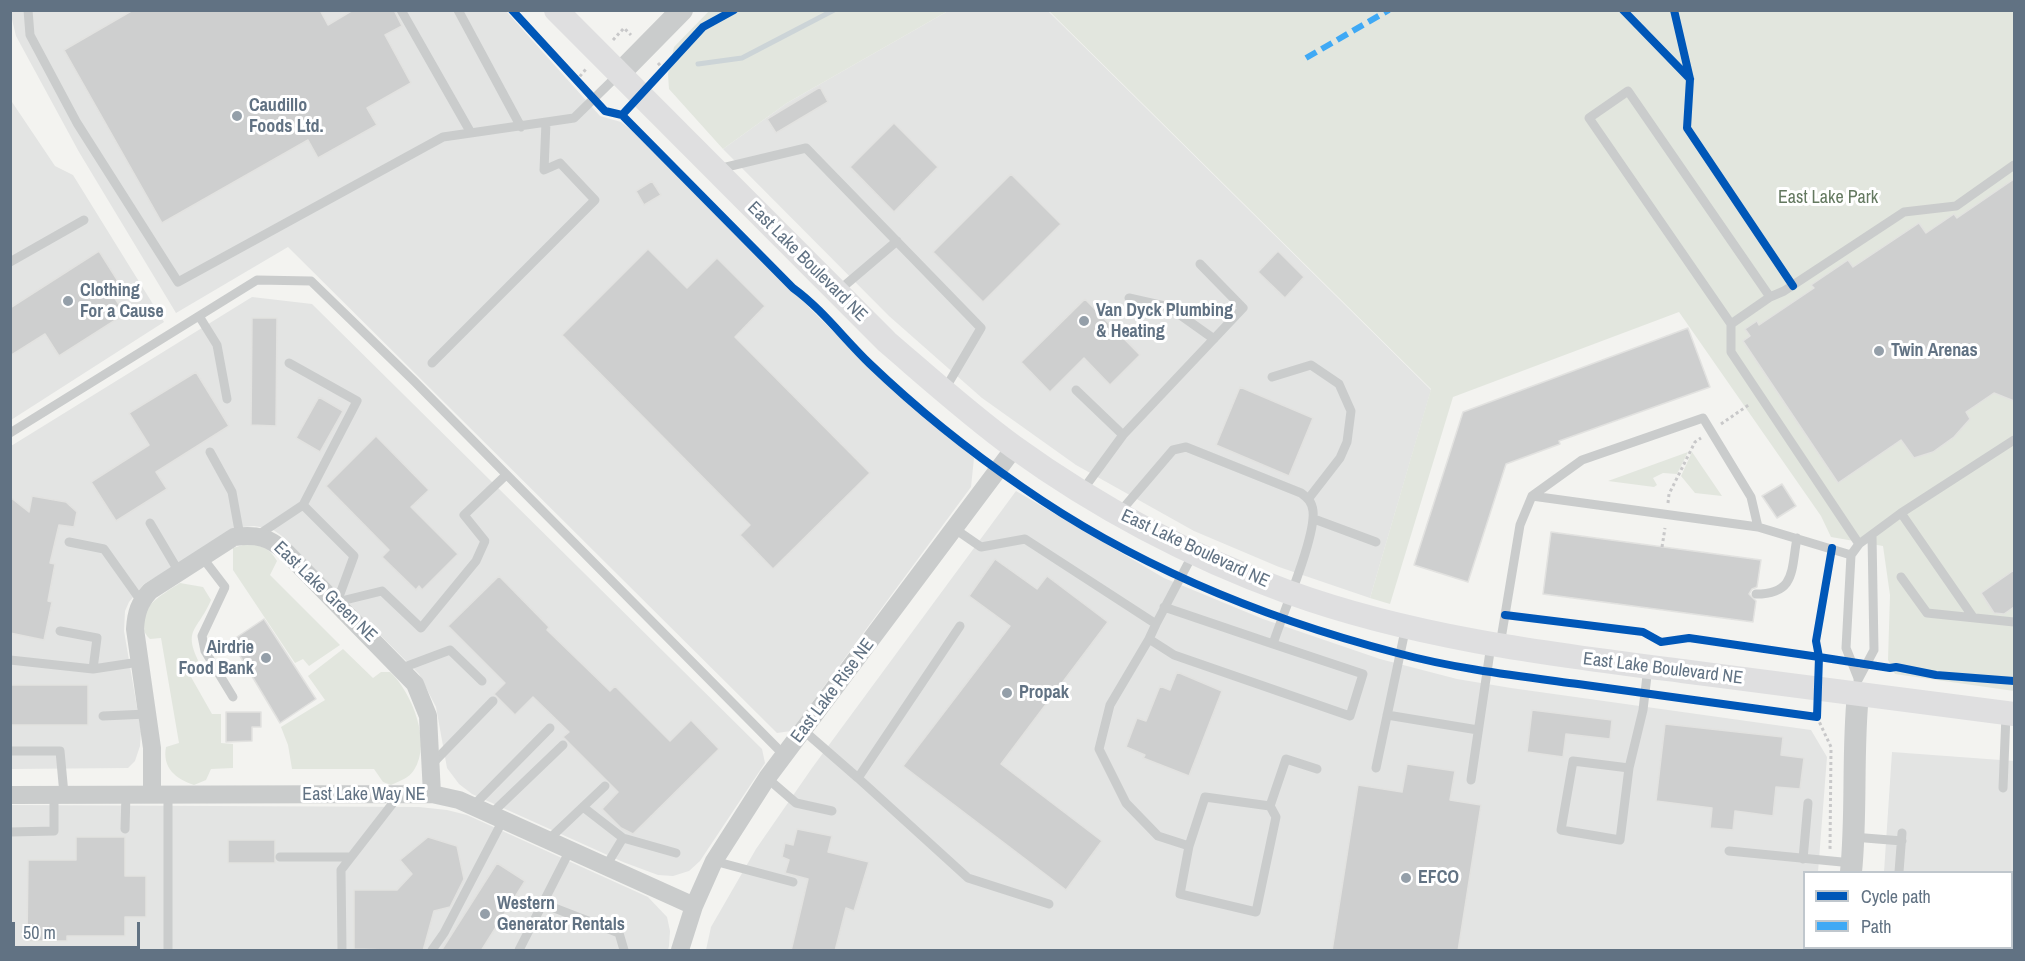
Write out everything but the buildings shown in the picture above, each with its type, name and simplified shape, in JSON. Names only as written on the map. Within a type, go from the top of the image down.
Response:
[{"type":"main road","name":"East Lake Boulevard NE","points":[[556,10],[887,342],[944,391],[1015,447],[1082,491],[1194,552],[1290,593],[1406,626],[1495,646],[1817,688],[1858,686],[2010,713]]},
{"type":"street","points":[[620,73],[682,10]]},
{"type":"street","name":"East Lake Rise NE","points":[[680,951],[694,906],[714,861],[767,778],[1015,447]]},
{"type":"street","points":[[160,794],[139,662],[135,615],[141,601],[150,591],[202,556],[249,536]]},
{"type":"street","name":"East Lake Green NE","points":[[249,536],[271,539],[402,668],[423,700],[428,716],[432,794]]},
{"type":"street","points":[[1851,868],[1858,686]]},
{"type":"street","name":"East Lake Way NE","points":[[10,795],[432,794],[473,806],[694,906]]},
{"type":"lane","points":[[28,10],[30,35],[77,123],[178,282],[443,137],[573,118],[620,73]]},
{"type":"lane","points":[[401,10],[471,133]]},
{"type":"lane","points":[[458,10],[521,127]]},
{"type":"lane","points":[[1770,297],[1628,91],[1589,118],[1731,324],[1731,352],[1859,544]]},
{"type":"lane","points":[[432,363],[595,200],[560,163],[544,170],[546,122]]},
{"type":"lane","points":[[715,170],[806,148],[981,328],[944,391]]},
{"type":"lane","points":[[1731,324],[1904,212],[1956,206],[2014,165]]},
{"type":"lane","points":[[10,262],[84,220]]},
{"type":"lane","points":[[837,292],[897,242]]},
{"type":"lane","points":[[1082,491],[1123,435],[1244,308],[1200,264]]},
{"type":"lane","points":[[10,433],[257,280],[311,281],[784,755]]},
{"type":"lane","points":[[1129,298],[1169,307],[1214,339]]},
{"type":"lane","points":[[199,316],[217,345],[226,399]]},
{"type":"lane","points":[[210,452],[232,492],[249,536],[303,505],[357,401],[289,363]]},
{"type":"lane","points":[[1272,377],[1311,365],[1339,384],[1351,411],[1347,442],[1340,458],[1309,498]]},
{"type":"lane","points":[[1076,390],[1123,435]]},
{"type":"lane","points":[[1471,780],[1478,730],[1520,525],[1532,496],[1582,460],[1703,418],[1751,497],[1758,526]]},
{"type":"lane","points":[[1858,686],[1846,648],[1847,591],[1851,555],[1859,544],[1902,513],[2014,440]]},
{"type":"lane","points":[[1119,513],[1173,450],[1186,447],[1309,498],[1314,519],[1273,644]]},
{"type":"lane","points":[[336,602],[382,591],[421,628],[476,561],[485,541],[464,516],[506,475]]},
{"type":"lane","points":[[1532,496],[1758,526],[1851,555]]},
{"type":"lane","points":[[303,505],[354,556],[336,602]]},
{"type":"lane","points":[[1902,513],[1973,617]]},
{"type":"lane","points":[[1314,519],[1376,542]]},
{"type":"lane","points":[[150,523],[179,572]]},
{"type":"lane","points":[[955,529],[981,547],[1025,539],[1156,624]]},
{"type":"lane","points":[[1858,686],[1874,650],[1872,535]]},
{"type":"lane","points":[[1756,594],[1774,594],[1785,587],[1790,575],[1797,538]]},
{"type":"lane","points":[[69,542],[104,549],[141,601]]},
{"type":"lane","points":[[1189,846],[1158,836],[1126,803],[1099,749],[1110,705],[1149,639],[1194,552]]},
{"type":"lane","points":[[202,556],[225,587],[202,636],[205,651],[232,697]]},
{"type":"lane","points":[[1902,577],[1927,613],[2014,621]]},
{"type":"lane","points":[[1149,639],[1174,655],[1350,716],[1363,674],[1164,607]]},
{"type":"lane","points":[[858,778],[960,626]]},
{"type":"lane","points":[[1376,768],[1406,626]]},
{"type":"lane","points":[[60,630],[97,638],[93,669]]},
{"type":"lane","points":[[402,668],[450,650],[482,681]]},
{"type":"lane","points":[[10,660],[93,669],[139,662]]},
{"type":"lane","points":[[1629,768],[1573,761],[1561,830],[1620,840],[1629,768],[1642,710],[1648,667]]},
{"type":"lane","points":[[431,765],[493,701]]},
{"type":"lane","points":[[2003,788],[2010,713]]},
{"type":"lane","points":[[103,716],[147,714]]},
{"type":"lane","points":[[1387,715],[1478,730]]},
{"type":"lane","points":[[473,806],[550,728]]},
{"type":"lane","points":[[803,730],[968,878],[1049,904]]},
{"type":"lane","points":[[432,951],[444,933],[497,817],[563,745]]},
{"type":"lane","points":[[10,751],[60,751],[59,794],[54,831],[10,832]]},
{"type":"lane","points":[[1270,806],[1205,797],[1189,846],[1180,894],[1256,912],[1276,817],[1270,806],[1286,759],[1317,770]]},
{"type":"lane","points":[[767,778],[796,803],[832,812]]},
{"type":"lane","points":[[548,840],[605,786]]},
{"type":"lane","points":[[125,830],[126,794]]},
{"type":"lane","points":[[160,794],[168,951]]},
{"type":"lane","points":[[342,951],[341,870],[400,794]]},
{"type":"lane","points":[[1803,859],[1808,803]]},
{"type":"lane","points":[[584,807],[623,838],[676,852]]},
{"type":"lane","points":[[1853,837],[1902,837],[1899,871]]},
{"type":"lane","points":[[606,866],[623,838]]},
{"type":"lane","points":[[519,951],[570,850]]},
{"type":"lane","points":[[1729,851],[1829,861],[1851,868]]},
{"type":"lane","points":[[280,857],[351,857]]},
{"type":"lane","points":[[714,861],[793,882]]},
{"type":"lane","points":[[544,904],[619,933],[624,951]]},
{"type":"path","points":[[642,95],[669,66],[673,72]]},
{"type":"path","points":[[571,76],[593,98]]},
{"type":"path","points":[[1662,547],[1669,494],[1695,442],[1760,396]]},
{"type":"path","points":[[1817,688],[1817,717],[1831,747],[1829,861]]},
{"type":"path","points":[[1805,715],[1817,717]]},
{"type":"shaded area","points":[[10,11],[506,11],[600,116],[621,122],[631,130],[881,379],[974,458],[971,487],[791,731],[777,733],[288,247],[176,313],[79,152],[16,36]]},
{"type":"shaded area","points":[[948,11],[1048,11],[1431,390],[1370,598],[1279,567],[1194,531],[1076,465],[982,398],[889,316],[723,149],[787,103]]},
{"type":"shaded area","points":[[10,99],[55,166],[73,175],[164,322],[11,420]]},
{"type":"shaded area","points":[[252,297],[312,304],[762,749],[765,763],[700,861],[689,871],[673,876],[658,875],[623,862],[472,794],[459,784],[447,768],[436,707],[419,674],[282,536],[272,529],[254,526],[242,527],[144,584],[129,602],[125,611],[124,631],[141,731],[140,746],[135,761],[128,768],[11,769],[11,446]]},
{"type":"shaded area","points":[[1016,491],[1164,578],[1263,619],[1380,659],[1457,679],[1511,688],[1811,730],[1827,757],[1818,871],[1803,871],[1803,949],[1805,950],[706,950],[711,927],[756,849],[812,768]]},
{"type":"shaded area","points":[[1892,752],[2014,761],[2014,950],[1970,949],[2013,949],[2013,871],[1884,871]]},
{"type":"shaded area","points":[[11,805],[419,807],[447,810],[467,815],[648,897],[667,917],[670,931],[669,946],[668,950],[11,950]]},
{"type":"green space","points":[[710,10],[948,11],[787,103],[723,149],[669,89],[668,74],[674,47]]},
{"type":"green space","name":"East Lake Park","points":[[1049,11],[2014,11],[2014,691],[1895,674],[1888,660],[1890,595],[1883,546],[1831,537],[1821,516],[1679,312],[1453,397],[1390,604],[1370,598],[1431,389]]},
{"type":"green space","points":[[1688,452],[1677,474],[1663,473],[1653,478],[1657,485],[1654,487],[1608,481]]},
{"type":"green space","points":[[1692,452],[1722,496],[1695,493],[1681,476]]},
{"type":"green space","points":[[246,544],[260,546],[271,553],[277,561],[270,575],[340,645],[309,666],[303,659],[295,663],[233,570],[233,548]]},
{"type":"green space","points":[[180,583],[203,587],[211,600],[193,631],[193,645],[202,668],[191,677],[212,714],[221,714],[221,743],[233,744],[233,768],[211,769],[206,780],[194,785],[176,776],[166,761],[166,747],[179,743],[161,638],[150,639],[144,630],[142,621],[144,613],[157,599]]},
{"type":"green space","points":[[343,649],[373,678],[381,672],[390,672],[406,692],[417,718],[421,746],[419,759],[410,775],[391,785],[383,782],[374,769],[292,769],[288,745],[281,727],[325,700],[308,676]]},
{"type":"waterway","points":[[698,64],[742,58],[834,10]]},
{"type":"marked path","points":[[1306,58],[1389,10]]},
{"type":"cycle path","points":[[512,10],[605,111],[622,115],[870,364],[925,413],[1002,473],[1065,515],[1109,541],[1202,587],[1299,624],[1397,653],[1464,668],[1817,717],[1819,657],[1896,667],[1936,675],[2014,681]]},
{"type":"cycle path","points":[[622,115],[703,27],[734,10]]},
{"type":"cycle path","points":[[1623,10],[1690,79]]},
{"type":"cycle path","points":[[1674,10],[1690,79],[1687,128],[1793,286]]},
{"type":"cycle path","points":[[1505,615],[1643,632],[1661,642],[1689,638],[1819,657],[1816,641],[1832,548]]},
{"type":"place","name":"Caudillo Foods Ltd.","points":[[237,116]]},
{"type":"place","name":"Clothing For a Cause","points":[[68,301]]},
{"type":"place","name":"Van Dyck Plumbing & Heating","points":[[1084,321]]},
{"type":"place","name":"Twin Arenas","points":[[1879,351]]},
{"type":"place","name":"Airdrie Food Bank","points":[[266,658]]},
{"type":"place","name":"Propak","points":[[1007,693]]},
{"type":"place","name":"EFCO","points":[[1406,878]]},
{"type":"place","name":"Western Generator Rentals","points":[[485,914]]}]
